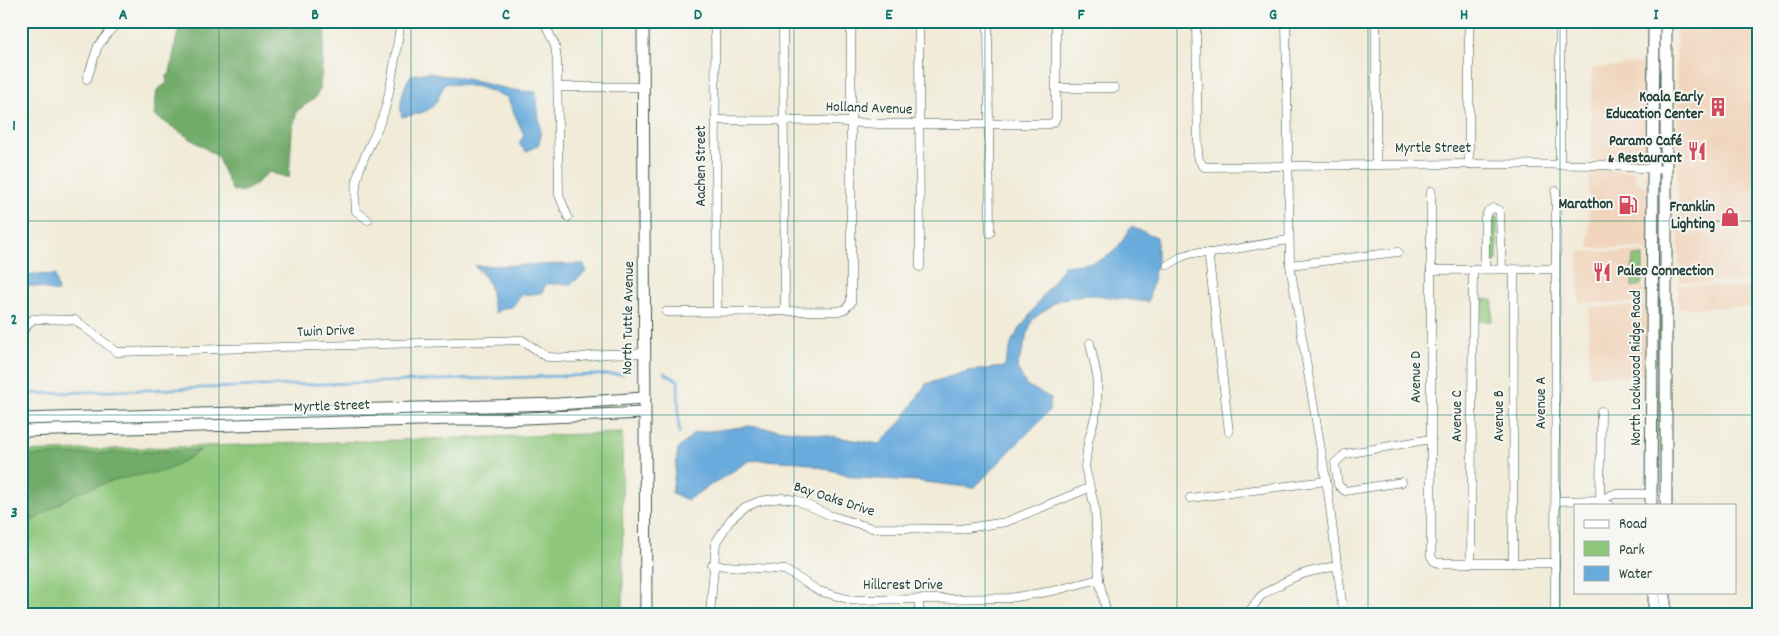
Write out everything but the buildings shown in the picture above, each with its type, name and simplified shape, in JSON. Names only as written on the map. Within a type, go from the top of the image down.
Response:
[{"type":"street","points":[[87,79],[98,46],[118,21]]},
{"type":"street","points":[[368,220],[356,211],[354,192],[356,178],[384,110],[401,21]]},
{"type":"street","points":[[543,21],[555,45],[558,87],[559,195],[568,217]]},
{"type":"street","name":"North Tuttle Avenue","points":[[643,21],[645,244],[643,353],[646,615]]},
{"type":"street","name":"Aachen Street","points":[[714,21],[717,311]]},
{"type":"street","points":[[783,21],[785,311]]},
{"type":"street","points":[[666,312],[839,310],[848,307],[853,298],[851,21]]},
{"type":"street","points":[[919,21],[920,267]]},
{"type":"street","points":[[988,21],[990,233]]},
{"type":"street","points":[[1056,21],[1057,88],[1115,88]]},
{"type":"street","name":"Myrtle Street","points":[[1196,21],[1198,154],[1201,165],[1207,168],[1469,164],[1602,165],[1666,170]]},
{"type":"street","points":[[1286,21],[1288,240],[1290,265],[1326,481],[1342,603]]},
{"type":"street","points":[[1376,21],[1376,164]]},
{"type":"street","points":[[1469,21],[1469,164]]},
{"type":"street","points":[[1560,21],[1560,165]]},
{"type":"street","name":"North Lockwood Ridge Road","points":[[1654,21],[1653,169],[1659,502]]},
{"type":"street","name":"North Lockwood Ridge Road","points":[[1659,502],[1666,170],[1666,21]]},
{"type":"street","points":[[558,87],[644,87]]},
{"type":"street","name":"Holland Avenue","points":[[716,120],[920,124],[1022,124],[1054,122],[1057,88]]},
{"type":"street","name":"Avenue D","points":[[1431,191],[1430,553],[1434,561],[1471,563]]},
{"type":"street","name":"Avenue A","points":[[1555,615],[1556,191]]},
{"type":"street","points":[[1485,270],[1485,218],[1488,211],[1493,208],[1499,210],[1500,214],[1502,270]]},
{"type":"street","points":[[1168,265],[1181,256],[1192,253],[1211,253],[1288,240]]},
{"type":"street","points":[[1290,265],[1398,252]]},
{"type":"street","points":[[1211,253],[1210,268],[1229,432]]},
{"type":"street","points":[[1431,270],[1556,269]]},
{"type":"street","name":"Avenue C","points":[[1471,563],[1473,270]]},
{"type":"street","name":"Avenue B","points":[[1513,563],[1514,270]]},
{"type":"street","name":"Twin Drive","points":[[21,333],[33,320],[75,320],[118,352],[522,340],[547,357],[574,358],[605,354],[643,353]]},
{"type":"street","points":[[1090,343],[1097,376],[1098,399],[1096,418],[1086,453],[1089,488],[1095,508],[1099,579],[1108,615]]},
{"type":"street","name":"Myrtle Street","points":[[21,419],[558,404],[644,398]]},
{"type":"street","points":[[1600,503],[1601,411]]},
{"type":"street","name":"Myrtle Street","points":[[21,431],[501,419],[644,413]]},
{"type":"street","points":[[1402,482],[1350,492],[1345,491],[1338,485],[1335,463],[1345,454],[1431,439]]},
{"type":"street","points":[[1190,498],[1326,481]]},
{"type":"street","name":"Bay Oaks Drive","points":[[710,615],[712,565],[716,542],[727,523],[745,507],[760,501],[782,498],[796,500],[829,515],[872,528],[960,530],[1006,522],[1089,488]]},
{"type":"street","points":[[1556,501],[1600,503],[1614,494],[1659,502]]},
{"type":"street","points":[[1471,563],[1555,563]]},
{"type":"street","name":"Hillcrest Drive","points":[[712,565],[785,570],[819,590],[844,599],[1009,598],[1053,591],[1099,579]]},
{"type":"street","points":[[1245,615],[1264,593],[1308,572],[1322,571],[1337,565]]},
{"type":"street","points":[[1654,594],[1654,615]]},
{"type":"street","points":[[1665,594],[1665,615]]},
{"type":"street","points":[[919,600],[919,615]]},
{"type":"shaded area","points":[[1676,21],[1758,21],[1758,283],[1679,282]]},
{"type":"shaded area","points":[[1649,62],[1649,164],[1590,160],[1592,69]]},
{"type":"shaded area","points":[[1589,170],[1635,172],[1634,179],[1643,187],[1647,183],[1643,173],[1649,174],[1648,376],[1589,375],[1589,307],[1645,306],[1647,251],[1643,248],[1589,248]]},
{"type":"shaded area","points":[[1579,252],[1643,252],[1643,303],[1579,303]]},
{"type":"shaded area","points":[[1678,285],[1758,287],[1758,307],[1678,308]]},
{"type":"green space","points":[[183,21],[326,21],[320,89],[315,98],[297,111],[292,131],[289,178],[269,172],[243,191],[232,190],[217,156],[154,115],[157,90],[167,83],[166,77],[170,73],[177,35]]},
{"type":"green space","points":[[1493,213],[1497,215],[1497,260],[1495,262],[1489,260],[1489,218]]},
{"type":"green space","points":[[1658,214],[1662,286],[1662,486],[1656,493]]},
{"type":"green space","points":[[1633,256],[1643,256],[1643,279],[1640,285],[1632,287]]},
{"type":"green space","points":[[1479,299],[1493,300],[1492,321],[1479,321]]},
{"type":"green space","points":[[622,433],[623,615],[21,615],[21,452]]},
{"type":"green space","points":[[201,450],[168,470],[118,479],[76,493],[21,528],[21,456]]},
{"type":"water","points":[[430,72],[506,89],[536,92],[541,136],[538,145],[526,152],[519,144],[524,135],[507,97],[479,87],[445,83],[433,106],[421,113],[402,117],[402,95],[411,75]]},
{"type":"water","points":[[1131,227],[1157,237],[1157,262],[1148,302],[1087,294],[1058,300],[1032,320],[1017,367],[1026,385],[1051,398],[1049,411],[974,488],[918,481],[858,478],[801,462],[762,460],[749,461],[687,500],[672,493],[678,449],[694,433],[749,426],[804,432],[879,444],[901,422],[926,384],[968,371],[1004,367],[1013,339],[1064,266],[1097,261],[1111,254],[1124,239]]},
{"type":"water","points":[[584,264],[586,272],[571,284],[546,284],[542,293],[521,295],[512,307],[504,308],[495,313],[486,278],[474,266]]},
{"type":"water","points":[[32,274],[55,275],[58,292],[36,286],[21,289],[21,277]]},
{"type":"waterway","points":[[664,373],[678,380],[679,433]]},
{"type":"waterway","points":[[23,394],[623,374]]},
{"type":"place","name":"Koala Early Education Center","points":[[1718,107]]},
{"type":"place","name":"Paramo Café & Restaurant","points":[[1697,151]]},
{"type":"place","name":"Marathon","points":[[1628,205]]},
{"type":"place","name":"Franklin Lighting","points":[[1730,217]]},
{"type":"place","name":"Paleo Connection","points":[[1602,272]]}]
